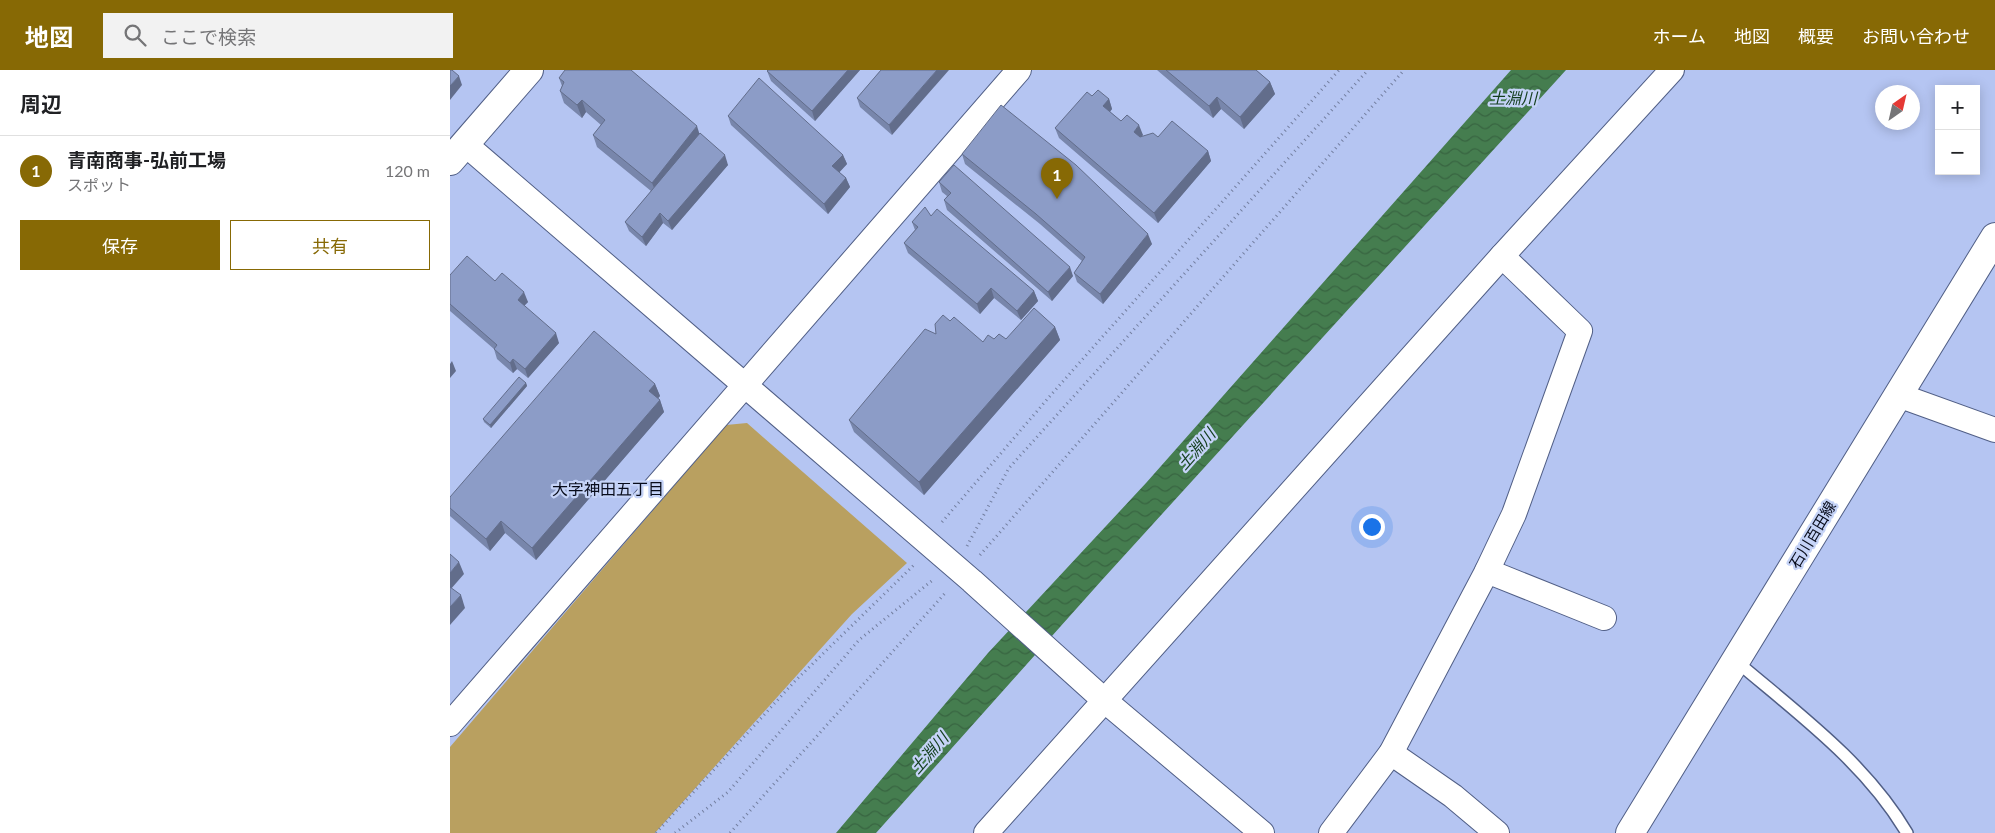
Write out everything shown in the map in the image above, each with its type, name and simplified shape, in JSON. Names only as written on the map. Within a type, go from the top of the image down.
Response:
[{"type":"main road","points":[[458,152],[529,70]]},
{"type":"main road","name":"石川百田線","points":[[1630,833],[1995,237]]},
{"type":"street","points":[[450,724],[1019,70]]},
{"type":"street","points":[[986,833],[1502,256],[1672,70]]},
{"type":"street","points":[[458,152],[744,385],[968,577],[1104,700],[1262,833]]},
{"type":"street","points":[[1331,833],[1391,753],[1487,571],[1514,514],[1580,331],[1502,256]]},
{"type":"street","points":[[1898,395],[1995,430]]},
{"type":"street","points":[[1487,571],[1604,618]]},
{"type":"street","points":[[1391,753],[1452,796],[1497,833]]},
{"type":"lane","points":[[1736,661],[1851,759],[1895,813],[1907,833]]},
{"type":"path","points":[[938,527],[1050,396],[1339,70]]},
{"type":"path","points":[[964,550],[1009,468],[1368,70]]},
{"type":"path","points":[[730,833],[968,577],[1404,70]]},
{"type":"path","points":[[656,833],[795,682],[917,562]]},
{"type":"path","points":[[676,833],[728,792],[859,640],[936,578]]},
{"type":"shaded area","points":[[747,423],[907,563],[852,614],[655,833],[450,833],[450,747],[726,425]]},
{"type":"water","name":"土淵川","points":[[1511,70],[1566,70],[1102,580],[876,833],[836,833],[988,653],[1146,483]]},
{"type":"building","points":[[450,70],[459,76],[450,86]]},
{"type":"building","points":[[565,70],[631,70],[697,126],[652,183],[593,135],[605,120],[582,100],[577,105],[560,91],[564,82],[559,78]]},
{"type":"building","points":[[768,70],[848,70],[812,111]]},
{"type":"building","points":[[881,70],[937,70],[889,125],[857,98]]},
{"type":"building","points":[[1166,70],[1256,70],[1270,82],[1240,117],[1217,97],[1209,106]]},
{"type":"building","points":[[759,78],[843,155],[832,166],[846,178],[824,204],[728,116]]},
{"type":"building","points":[[1098,90],[1109,99],[1103,106],[1121,121],[1127,115],[1139,125],[1134,132],[1140,137],[1153,133],[1158,137],[1172,121],[1208,151],[1154,213],[1055,128],[1087,92],[1092,96]]},
{"type":"building","points":[[1001,105],[1076,165],[1148,234],[1100,294],[1074,273],[1085,257],[1036,214],[962,154]]},
{"type":"building","points":[[700,133],[725,155],[668,221],[660,213],[642,237],[625,222]]},
{"type":"building","points":[[954,165],[1070,267],[1048,292],[944,200],[951,193],[939,182]]},
{"type":"building","points":[[925,207],[931,216],[937,209],[1034,291],[1017,311],[991,288],[977,304],[904,243],[918,227],[912,222]]},
{"type":"building","points":[[467,256],[495,281],[502,273],[524,292],[518,300],[556,333],[525,369],[513,359],[510,363],[494,349],[497,345],[450,304],[450,275]]},
{"type":"building","points":[[1034,308],[1055,327],[919,482],[849,420],[925,329],[936,334],[935,324],[943,315],[950,321],[954,317],[983,342],[988,335],[994,339],[999,334],[1006,339]]},
{"type":"building","points":[[594,331],[655,384],[649,391],[660,400],[532,548],[501,521],[486,539],[450,508],[450,497]]},
{"type":"building","points":[[519,377],[526,383],[490,425],[483,419]]},
{"type":"building","points":[[450,554],[459,562],[450,573]]},
{"type":"building","points":[[450,587],[461,595],[450,607]]},
{"type":"place","name":"青南商事-弘前工場","points":[[1057,199]]},
{"type":"district","name":"大字神田五丁目","points":[[608,489]]}]
